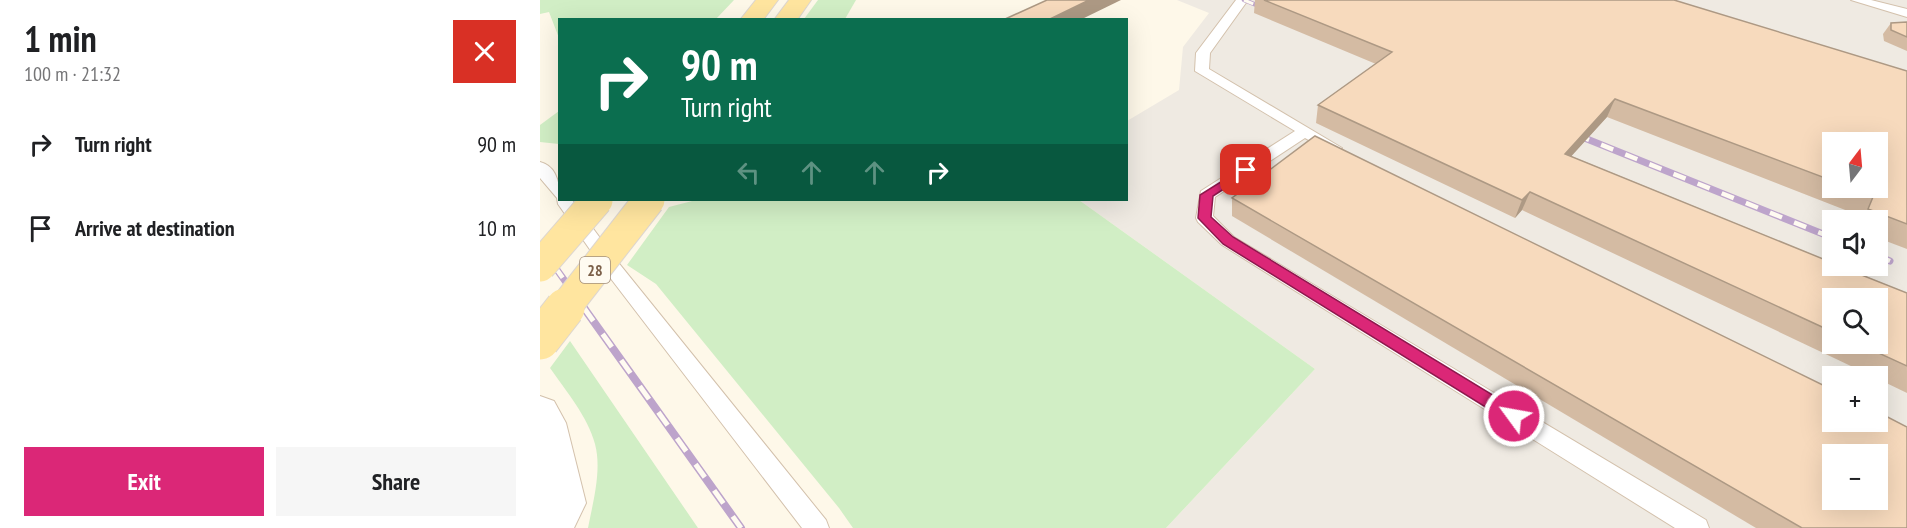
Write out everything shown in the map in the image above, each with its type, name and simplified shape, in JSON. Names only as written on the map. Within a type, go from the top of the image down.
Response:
[{"type":"main road","points":[[753,18],[768,0]]},
{"type":"main road","points":[[786,18],[800,0]]},
{"type":"main road","name":"28","points":[[540,266],[596,201]]},
{"type":"main road","name":"28","points":[[540,340],[648,201]]},
{"type":"street","points":[[540,413],[546,423],[564,503],[551,528]]},
{"type":"lane","points":[[1242,0],[1203,53],[1202,71],[1304,132],[1346,154]]},
{"type":"lane","points":[[1857,0],[1907,13]]},
{"type":"lane","points":[[1304,132],[1207,195],[1204,218],[1228,241],[1697,528]]},
{"type":"lane","points":[[540,166],[558,190]]},
{"type":"lane","points":[[565,201],[611,266],[817,528]]},
{"type":"shaded area","points":[[1177,0],[1907,0],[1907,528],[1166,528],[1315,369],[1080,201],[1128,201],[1128,120],[1179,90],[1183,47],[1209,13]]},
{"type":"green space","points":[[540,0],[734,0],[717,18],[558,18],[558,35],[549,12],[540,14]]},
{"type":"green space","points":[[818,0],[856,0],[846,18],[805,18]]},
{"type":"green space","points":[[558,112],[558,144],[540,142],[540,125]]},
{"type":"green space","points":[[692,201],[1080,201],[1315,369],[1166,528],[853,528],[656,284],[627,265],[669,207]]},
{"type":"green space","points":[[570,341],[698,528],[588,528],[598,464],[595,444],[582,414],[550,368]]},
{"type":"building","points":[[1047,0],[1089,0],[1052,18],[1007,18]]},
{"type":"building","points":[[1264,0],[1674,0],[1907,71],[1907,224],[1888,217],[1888,210],[1868,209],[1873,198],[1888,198],[1888,132],[1822,132],[1822,177],[1615,99],[1565,154],[1822,259],[1822,276],[1864,276],[1907,293],[1907,366],[1881,354],[1888,354],[1888,288],[1822,288],[1822,327],[1530,192],[1522,200],[1318,105],[1392,52]]},
{"type":"building","points":[[1907,22],[1907,37],[1891,30],[1891,23]]},
{"type":"building","points":[[1315,136],[1822,385],[1822,432],[1888,432],[1888,417],[1907,427],[1907,528],[1802,528],[1232,198]]},
{"type":"railway","points":[[1244,0],[1271,11]]},
{"type":"railway","points":[[1571,133],[1580,137]]},
{"type":"railway","points":[[1577,135],[1822,234]]},
{"type":"railway","points":[[540,246],[585,309]]},
{"type":"railway","points":[[584,308],[741,528]]},
{"type":"route","points":[[1246,170],[1207,195],[1204,218],[1228,241],[1514,416]]}]
